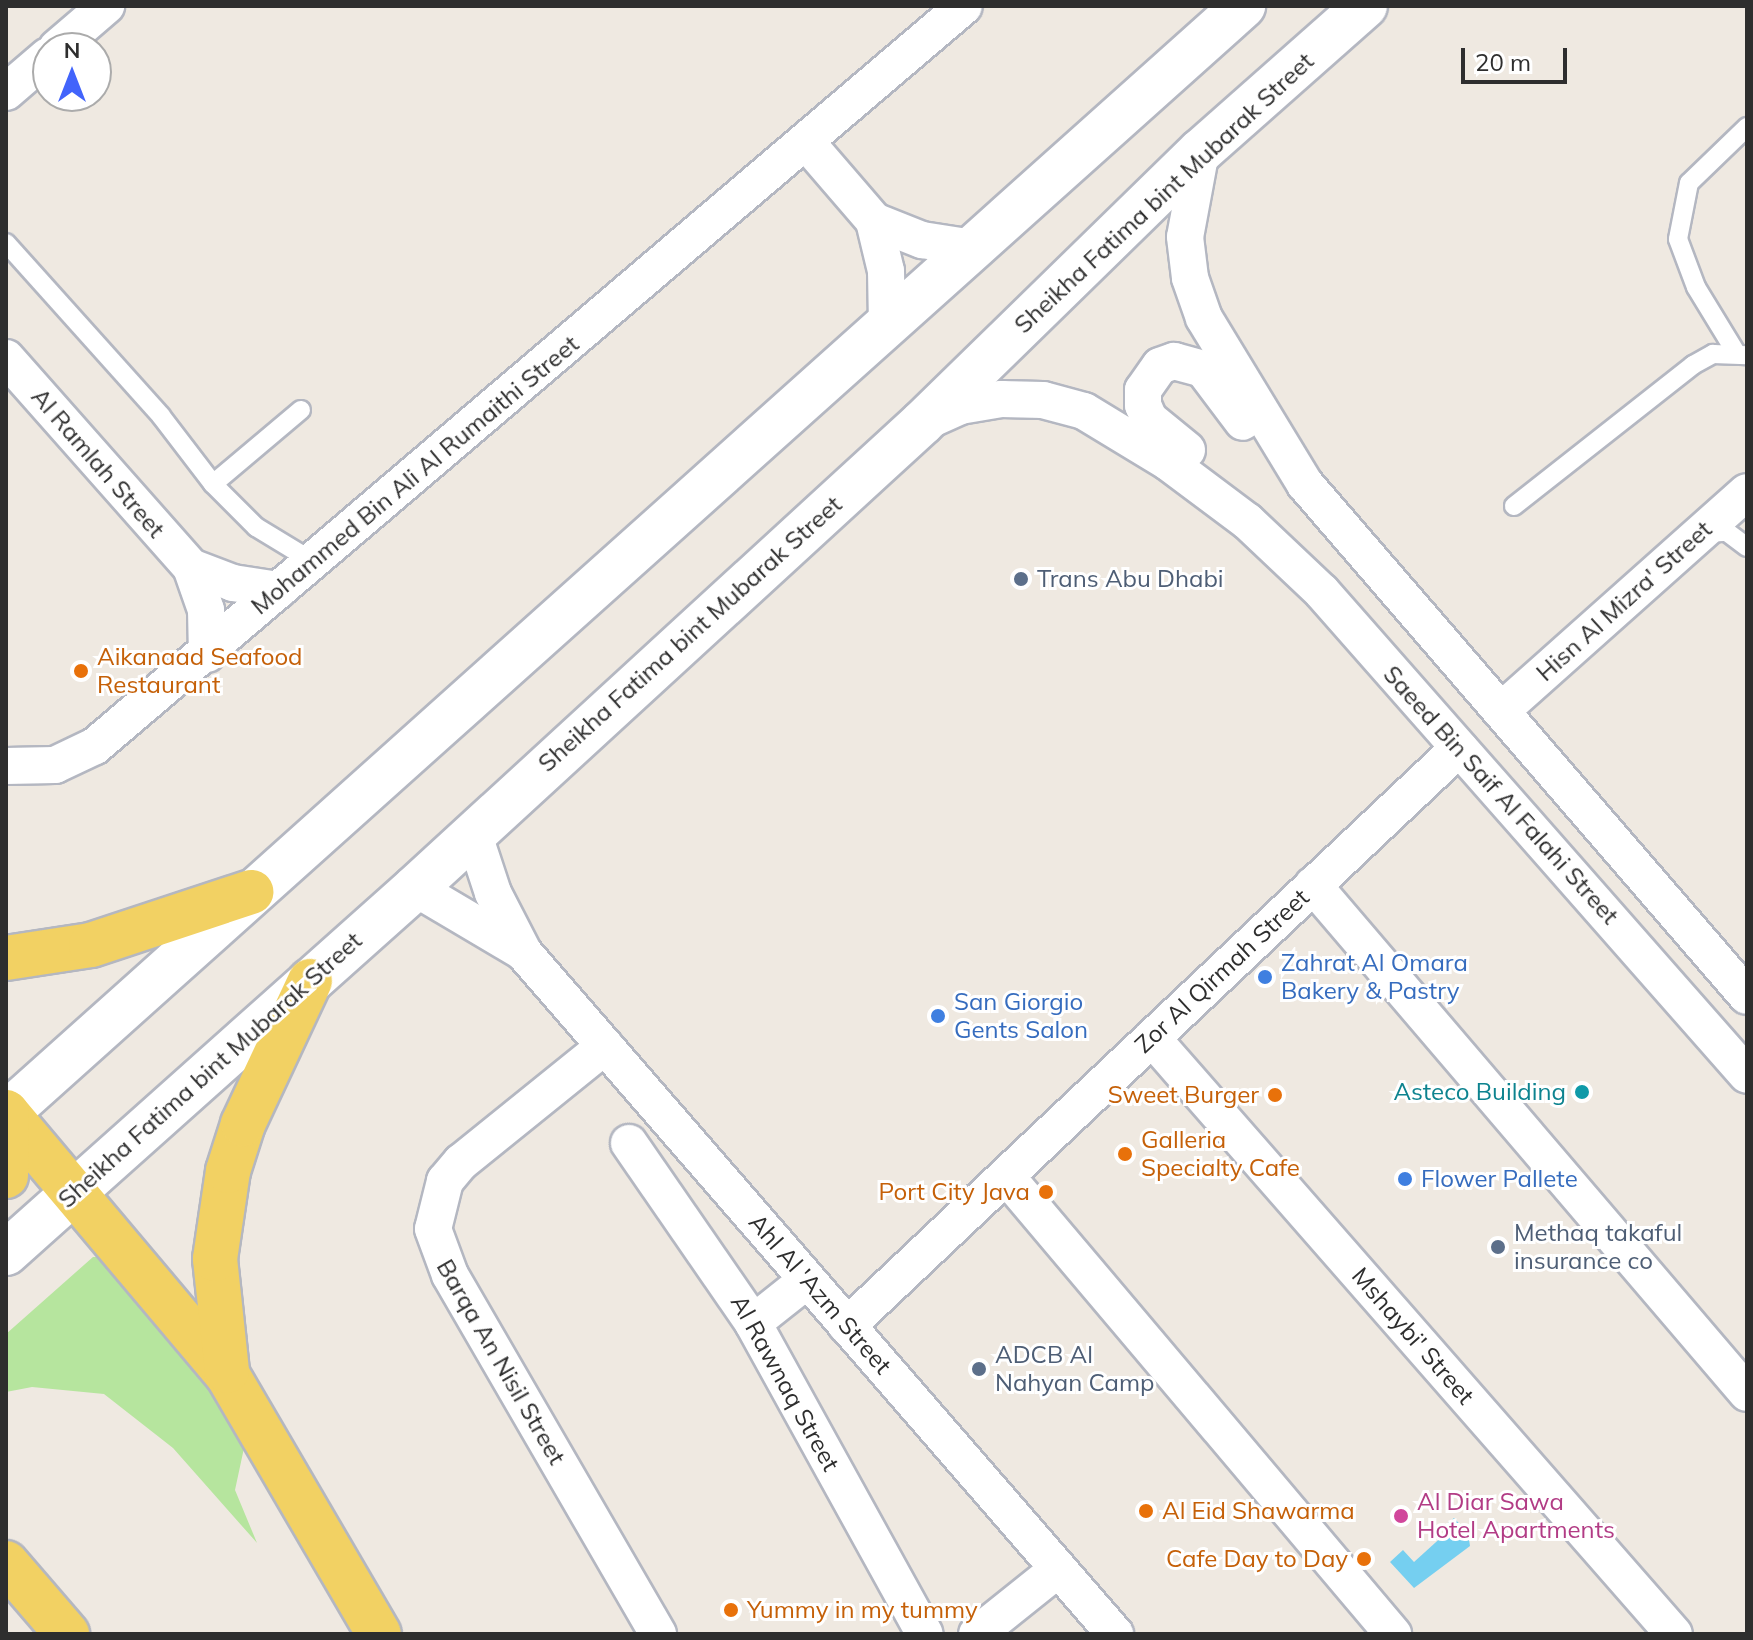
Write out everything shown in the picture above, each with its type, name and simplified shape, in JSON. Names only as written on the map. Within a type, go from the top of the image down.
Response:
[{"type":"main road","points":[[6,1176],[6,1113],[1243,6]]},
{"type":"main road","name":"Sheikha Fatima bint Mubarak Street","points":[[6,1253],[415,888],[922,423],[1201,151],[1365,6]]},
{"type":"main road","points":[[6,958],[91,945],[251,892]]},
{"type":"main road","points":[[227,1374],[216,1297],[220,1210],[243,1124],[310,981]]},
{"type":"main road","points":[[6,1113],[75,1190],[227,1374],[379,1634]]},
{"type":"main road","points":[[6,1563],[67,1634]]},
{"type":"street","points":[[76,32],[106,6]]},
{"type":"street","name":"Mohammed Bin Ali Al Rumaithi Street","points":[[6,766],[33,768],[75,758],[207,654],[278,590],[807,143],[964,6]]},
{"type":"street","points":[[6,92],[32,70]]},
{"type":"street","points":[[807,143],[874,221],[886,271],[887,322]]},
{"type":"street","name":"Saeed Bin Saif Al Falahi Street","points":[[1201,151],[1185,237],[1190,278],[1204,318],[1305,484],[1747,996]]},
{"type":"street","points":[[874,221],[922,240],[973,248]]},
{"type":"street","name":"Al Ramlah Street","points":[[6,358],[191,567],[206,610],[207,654]]},
{"type":"street","name":"Saeed Bin Saif Al Falahi Street","points":[[1247,521],[1227,481],[1149,419],[1143,390],[1160,366],[1174,361],[1203,369],[1271,457],[1305,484]]},
{"type":"street","name":"Saeed Bin Saif Al Falahi Street","points":[[922,423],[960,406],[1001,399],[1043,400],[1084,411],[1168,462],[1247,521],[1322,592],[1747,1075]]},
{"type":"street","name":"Hisn Al Mizra' Street","points":[[1501,711],[1747,492]]},
{"type":"street","name":"Al Ramlah Street","points":[[191,567],[233,583],[278,590]]},
{"type":"street","name":"Zor Al Qirmah Street","points":[[847,1326],[1459,748]]},
{"type":"street","name":"Ahl Al 'Azm Street","points":[[473,832],[493,893],[524,953],[1115,1634]]},
{"type":"street","points":[[1313,885],[1747,1393]]},
{"type":"street","name":"Ahl Al 'Azm Street","points":[[415,888],[524,953]]},
{"type":"street","name":"Mshaybi' Street","points":[[1152,1038],[1674,1634]]},
{"type":"street","name":"Barqa An Nisil Street","points":[[605,1046],[461,1162],[445,1181],[433,1229],[444,1264],[658,1634]]},
{"type":"street","name":"Al Rawnaq Street","points":[[629,1143],[753,1323],[925,1634]]},
{"type":"street","points":[[1006,1176],[1393,1634]]},
{"type":"street","points":[[753,1323],[807,1280]]},
{"type":"street","points":[[977,1634],[1058,1569]]},
{"type":"lane","points":[[1741,353],[1696,287],[1678,239],[1689,183],[1747,127]]},
{"type":"lane","points":[[6,243],[161,416],[213,484],[256,527],[312,561]]},
{"type":"lane","points":[[1514,506],[1693,365],[1713,354],[1741,353]]},
{"type":"lane","points":[[213,484],[301,410]]},
{"type":"lane","points":[[1695,537],[1717,530],[1737,536],[1747,547]]},
{"type":"green space","points":[[93,1257],[105,1257],[214,1391],[244,1448],[235,1490],[257,1543],[173,1448],[104,1394],[32,1387],[6,1392],[6,1334]]},
{"type":"water","points":[[1454,1518],[1468,1533],[1470,1546],[1414,1588],[1390,1562],[1403,1550],[1414,1562],[1446,1533],[1442,1528]]},
{"type":"place","name":"Trans Abu Dhabi","points":[[1021,579]]},
{"type":"place","name":"Aikanaad Seafood Restaurant","points":[[81,671]]},
{"type":"place","name":"Zahrat Al Omara Bakery & Pastry","points":[[1265,977]]},
{"type":"place","name":"San Giorgio Gents Salon","points":[[938,1016]]},
{"type":"place","name":"Asteco Building","points":[[1582,1092]]},
{"type":"place","name":"Sweet Burger","points":[[1275,1095]]},
{"type":"place","name":"Galleria Specialty Cafe","points":[[1125,1154]]},
{"type":"place","name":"Flower Pallete","points":[[1405,1179]]},
{"type":"place","name":"Port City Java","points":[[1046,1192]]},
{"type":"place","name":"Methaq takaful insurance co","points":[[1498,1247]]},
{"type":"place","name":"ADCB Al Nahyan Camp","points":[[979,1369]]},
{"type":"place","name":"Al Eid Shawarma","points":[[1146,1511]]},
{"type":"place","name":"Al Diar Sawa Hotel Apartments","points":[[1401,1516]]},
{"type":"place","name":"Cafe Day to Day","points":[[1364,1559]]},
{"type":"place","name":"Yummy in my tummy","points":[[731,1610]]}]
